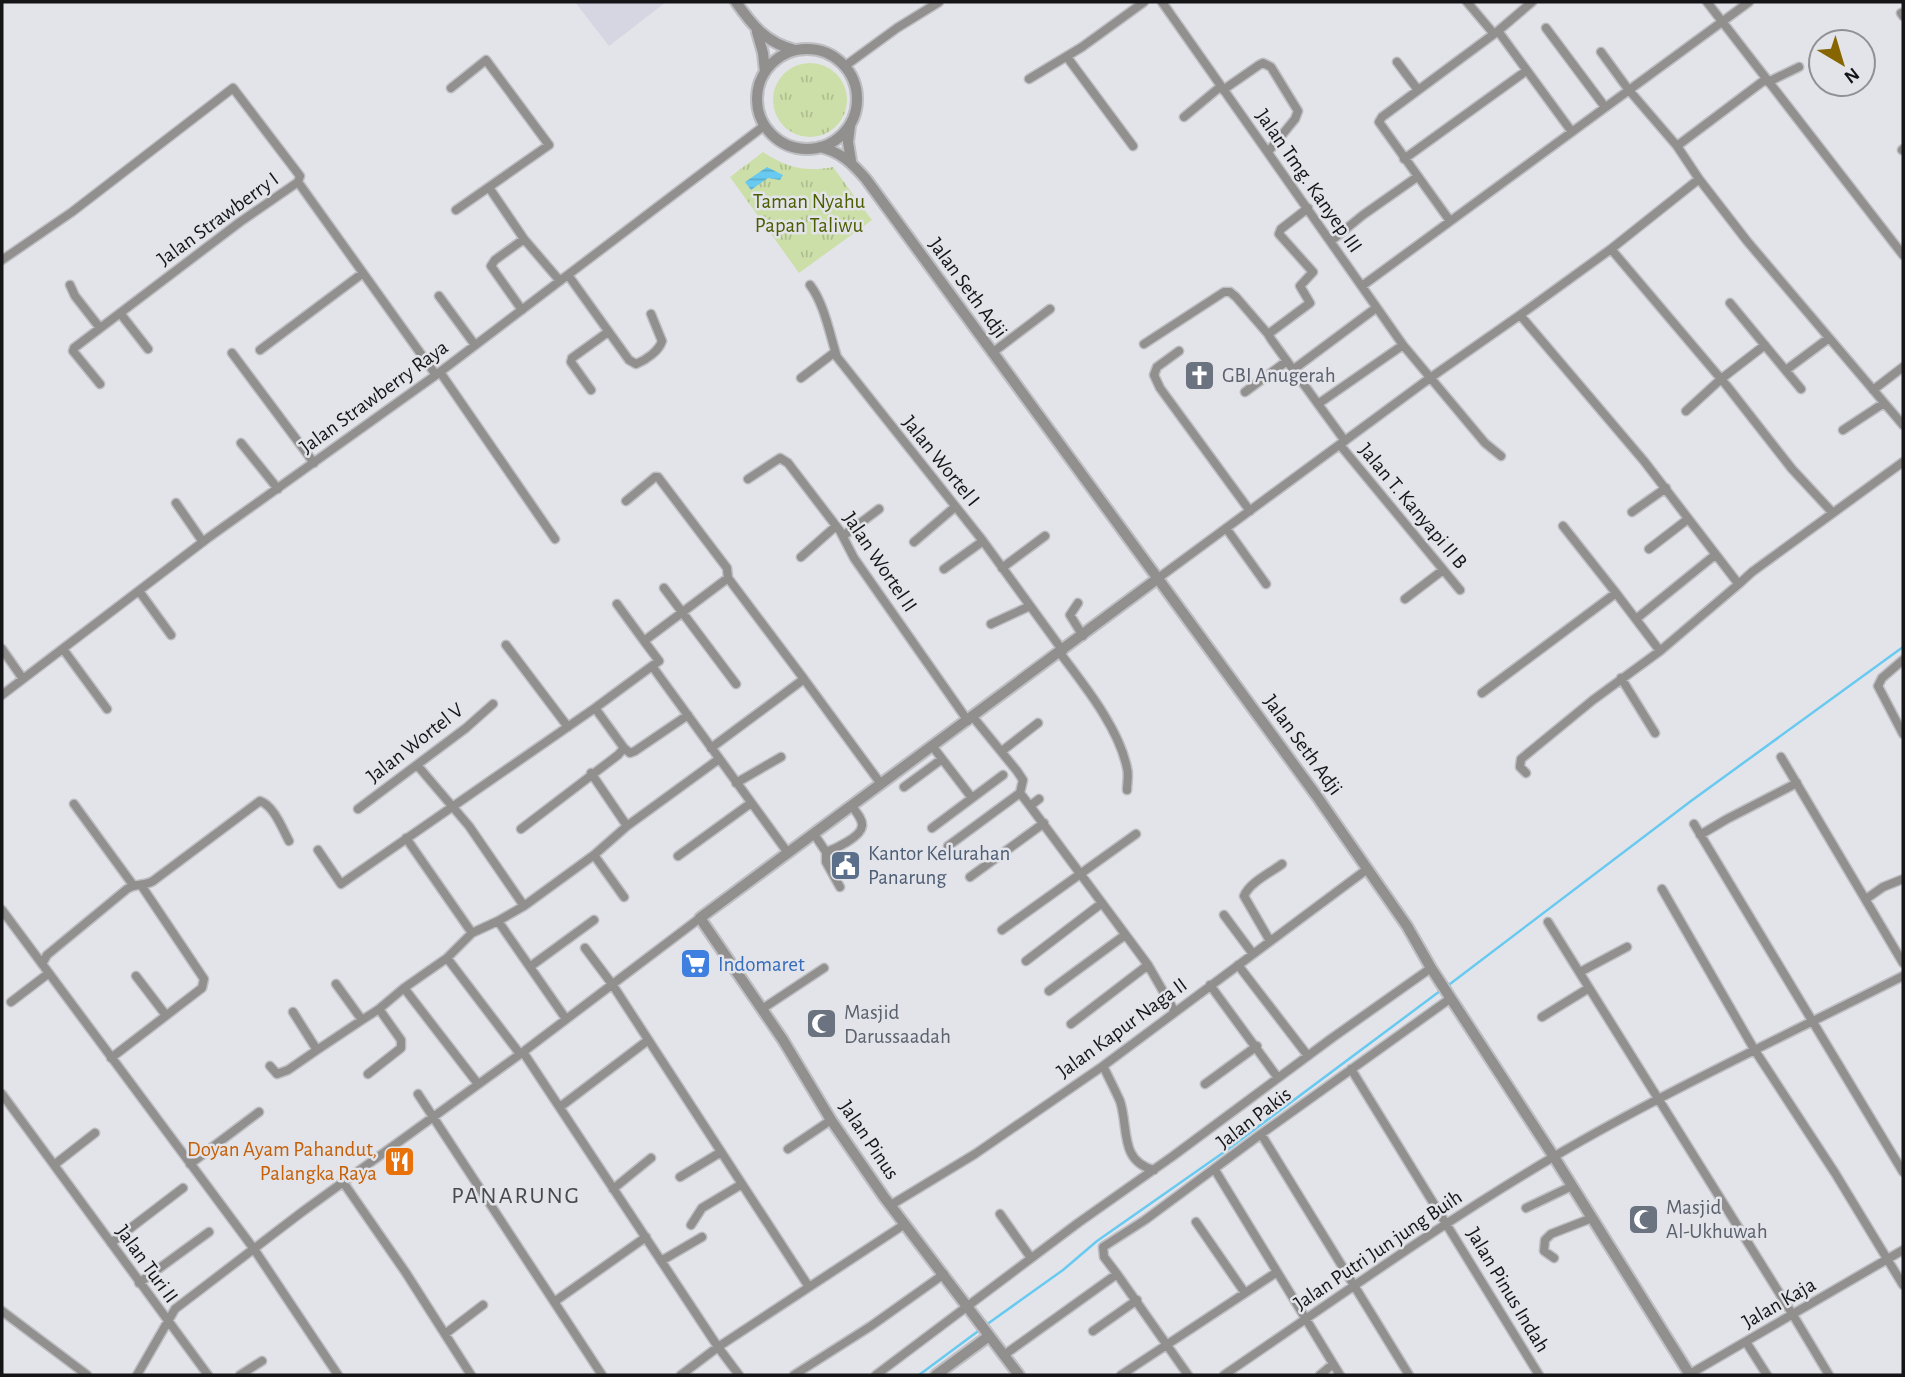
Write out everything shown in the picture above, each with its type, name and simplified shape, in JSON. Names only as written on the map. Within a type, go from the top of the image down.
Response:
[{"type":"street","points":[[736,2],[756,29],[770,41],[795,50]]},
{"type":"street","points":[[1029,79],[1067,57],[1144,2]]},
{"type":"street","name":"Jalan Tmg. Kanyep III","points":[[1162,2],[1376,309],[1485,443],[1501,456]]},
{"type":"street","points":[[1467,2],[1496,33],[1572,132]]},
{"type":"street","points":[[1450,221],[1379,121],[1496,33],[1532,2]]},
{"type":"street","points":[[1707,2],[1903,255]]},
{"type":"street","points":[[1362,286],[1749,2]]},
{"type":"street","points":[[845,66],[934,3]]},
{"type":"street","points":[[1546,28],[1605,107]]},
{"type":"street","points":[[756,29],[764,53],[765,72]]},
{"type":"street","points":[[810,49],[826,52],[845,66],[856,90],[856,110],[848,138],[851,161],[820,147],[804,149],[789,145],[775,137],[764,126],[757,99],[759,85],[765,72],[778,58],[795,50],[810,49]]},
{"type":"street","points":[[1601,52],[1628,89],[1677,146],[1699,179],[1764,262],[1901,419]]},
{"type":"street","points":[[1067,57],[1133,146]]},
{"type":"street","points":[[451,88],[486,60],[549,145],[490,189],[456,210]]},
{"type":"street","points":[[1397,62],[1418,90]]},
{"type":"street","points":[[1184,117],[1221,88],[1263,63],[1271,67],[1298,111],[1295,119],[1268,152]]},
{"type":"street","points":[[1677,146],[1767,81],[1799,67]]},
{"type":"street","points":[[1404,159],[1526,71]]},
{"type":"street","points":[[2,260],[72,212],[233,88],[300,176],[298,182]]},
{"type":"street","points":[[820,147],[841,135],[851,122]]},
{"type":"street","name":"Jalan Strawberry Raya","points":[[2,695],[203,542],[438,373],[764,126]]},
{"type":"street","name":"Jalan Seth Adji","points":[[851,161],[1316,795],[1407,926],[1689,1375]]},
{"type":"street","points":[[1331,241],[1417,177]]},
{"type":"street","points":[[137,1375],[175,1309],[1226,528],[1611,248],[1699,179]]},
{"type":"street","name":"Jalan Strawberry I","points":[[100,384],[73,351],[78,344],[240,222],[298,182],[555,539]]},
{"type":"street","points":[[490,189],[524,239],[560,281]]},
{"type":"street","points":[[1268,334],[1310,303],[1300,286],[1313,272],[1279,234],[1308,208]]},
{"type":"street","points":[[522,310],[491,265],[524,239]]},
{"type":"street","points":[[1611,248],[1792,469],[1832,512]]},
{"type":"street","points":[[260,349],[363,273]]},
{"type":"street","points":[[568,275],[629,360],[639,363],[657,349],[662,341],[652,314]]},
{"type":"street","points":[[70,285],[75,296],[100,328]]},
{"type":"street","name":"Jalan Wortel I","points":[[810,285],[822,304],[824,320],[835,352],[873,405],[983,541],[1088,691],[1114,733],[1127,768],[1127,790]]},
{"type":"street","name":"Jalan T. Kanyapi II B","points":[[1144,344],[1224,292],[1230,292],[1268,334],[1342,443],[1460,590]]},
{"type":"street","points":[[439,296],[475,345]]},
{"type":"street","points":[[1730,303],[1801,390]]},
{"type":"street","points":[[992,353],[1050,309]]},
{"type":"street","points":[[1294,369],[1376,309]]},
{"type":"street","points":[[120,313],[148,349]]},
{"type":"street","points":[[1520,315],[1665,488],[1732,577],[1740,583]]},
{"type":"street","points":[[591,390],[572,358],[608,331]]},
{"type":"street","points":[[1786,370],[1829,338]]},
{"type":"street","points":[[1318,404],[1403,345]]},
{"type":"street","points":[[1686,411],[1721,379],[1765,345]]},
{"type":"street","points":[[1179,351],[1157,367],[1154,375],[1160,388],[1250,511]]},
{"type":"street","points":[[800,378],[835,352]]},
{"type":"street","points":[[232,353],[314,463]]},
{"type":"street","points":[[1245,392],[1287,361]]},
{"type":"street","points":[[1873,390],[1903,367]]},
{"type":"street","points":[[1843,430],[1884,402]]},
{"type":"street","points":[[241,443],[278,489]]},
{"type":"street","name":"Jalan Wortel II","points":[[748,479],[780,458],[784,460],[836,526],[854,558],[970,719],[1002,751],[1023,780],[1020,793],[1148,965],[1175,1012]]},
{"type":"street","points":[[1526,773],[1520,766],[1521,758],[1621,678],[1660,651],[1752,572],[1903,462]]},
{"type":"street","points":[[626,501],[655,477],[659,477],[727,568],[728,578],[881,784]]},
{"type":"street","points":[[1632,513],[1665,488]]},
{"type":"street","points":[[176,503],[203,542]]},
{"type":"street","points":[[914,542],[955,507]]},
{"type":"street","points":[[843,536],[879,509]]},
{"type":"street","points":[[1650,549],[1688,519]]},
{"type":"street","points":[[801,557],[836,526]]},
{"type":"street","points":[[1563,526],[1660,651]]},
{"type":"street","points":[[1226,528],[1266,584]]},
{"type":"street","points":[[1002,568],[1045,536]]},
{"type":"street","points":[[944,569],[983,541]]},
{"type":"street","points":[[1636,619],[1715,555]]},
{"type":"street","points":[[1405,599],[1443,570]]},
{"type":"street","points":[[644,641],[728,578]]},
{"type":"street","points":[[664,587],[736,684]]},
{"type":"street","points":[[139,591],[171,635]]},
{"type":"street","points":[[1482,694],[1616,593]]},
{"type":"street","points":[[1078,603],[1070,615],[1083,636]]},
{"type":"street","points":[[318,850],[341,884],[659,661],[617,604]]},
{"type":"street","points":[[990,624],[1030,606]]},
{"type":"street","points":[[506,645],[568,727]]},
{"type":"street","points":[[2,649],[23,679]]},
{"type":"street","points":[[64,649],[107,709]]},
{"type":"street","points":[[1903,660],[1882,678],[1878,686],[1903,734]]},
{"type":"street","points":[[652,666],[788,853]]},
{"type":"street","points":[[1621,678],[1655,733]]},
{"type":"street","points":[[711,748],[804,679]]},
{"type":"street","name":"Jalan Wortel V","points":[[358,809],[493,704]]},
{"type":"street","points":[[595,708],[624,748],[631,753],[688,715]]},
{"type":"street","points":[[1002,751],[1038,723]]},
{"type":"street","points":[[933,747],[971,798]]},
{"type":"street","points":[[521,829],[624,748]]},
{"type":"street","points":[[736,782],[781,757]]},
{"type":"street","points":[[1781,757],[1903,963]]},
{"type":"street","points":[[270,1066],[276,1074],[288,1070],[379,1009],[447,958],[472,933],[498,922],[524,906],[719,759]]},
{"type":"street","points":[[904,788],[942,759]]},
{"type":"street","points":[[417,765],[469,827],[524,906]]},
{"type":"street","points":[[591,773],[628,826]]},
{"type":"street","points":[[932,828],[1003,775]]},
{"type":"street","points":[[1700,835],[1797,783]]},
{"type":"street","points":[[948,846],[1020,793]]},
{"type":"street","points":[[1030,806],[1039,799]]},
{"type":"street","points":[[42,964],[47,955],[137,885],[153,881],[260,801],[272,812],[289,841]]},
{"type":"street","points":[[678,856],[751,803]]},
{"type":"street","points":[[74,804],[137,885],[204,979],[202,988],[111,1058]]},
{"type":"street","points":[[826,852],[838,848],[862,827],[861,820],[852,806]]},
{"type":"street","points":[[970,877],[1044,823]]},
{"type":"street","points":[[1694,824],[1903,1172]]},
{"type":"street","points":[[814,834],[826,852],[826,862],[840,887]]},
{"type":"street","points":[[1002,930],[1136,834]]},
{"type":"street","points":[[406,838],[472,933]]},
{"type":"street","points":[[594,855],[624,897]]},
{"type":"street","points":[[1270,941],[1244,896],[1257,881],[1282,864]]},
{"type":"street","name":"Jalan Kapur Naga II","points":[[891,1205],[985,1148],[1103,1066],[1366,870]]},
{"type":"street","points":[[1866,899],[1883,887],[1903,879]]},
{"type":"street","points":[[1662,888],[1754,1049],[1903,1285]]},
{"type":"street","points":[[1026,961],[1102,903]]},
{"type":"street","points":[[2,910],[254,1249],[338,1375]]},
{"type":"street","points":[[1224,915],[1253,954]]},
{"type":"street","name":"Jalan Pinus","points":[[700,918],[762,1009],[831,1120],[905,1224],[1019,1375]]},
{"type":"street","points":[[531,966],[594,920]]},
{"type":"street","points":[[498,922],[566,1018]]},
{"type":"street","points":[[1548,922],[1829,1375]]},
{"type":"street","points":[[1049,991],[1125,935]]},
{"type":"street","points":[[1580,972],[1627,947]]},
{"type":"street","points":[[585,948],[612,984],[808,1286]]},
{"type":"street","points":[[447,958],[522,1053],[560,1107],[739,1375]]},
{"type":"street","points":[[1071,1024],[1148,965]]},
{"type":"street","points":[[1238,965],[1308,1056]]},
{"type":"street","points":[[762,1009],[824,968]]},
{"type":"street","points":[[876,1375],[1077,1223],[1431,968]]},
{"type":"street","points":[[11,1002],[49,973]]},
{"type":"street","points":[[136,976],[165,1014]]},
{"type":"street","name":"Jalan Putri Jun jung Buih","points":[[1224,1375],[1447,1223],[1554,1157],[1657,1099],[1903,976]]},
{"type":"street","points":[[336,984],[362,1020]]},
{"type":"street","points":[[1210,985],[1278,1078]]},
{"type":"street","points":[[404,988],[478,1084]]},
{"type":"street","points":[[1542,1017],[1589,988]]},
{"type":"street","name":"Jalan Pakis","points":[[1117,1274],[1104,1257],[1103,1247],[1215,1170],[1451,997]]},
{"type":"street","points":[[368,1074],[401,1048],[402,1043],[379,1009]]},
{"type":"street","points":[[293,1012],[317,1050]]},
{"type":"street","points":[[560,1107],[647,1041]]},
{"type":"street","points":[[1205,1084],[1257,1046]]},
{"type":"street","points":[[1103,1066],[1120,1103],[1132,1155],[1143,1167],[1154,1170]]},
{"type":"street","name":"Jalan Pinus Indah","points":[[1352,1069],[1539,1375]]},
{"type":"street","name":"Jalan Turi II","points":[[2,1094],[208,1375]]},
{"type":"street","points":[[418,1094],[602,1375]]},
{"type":"street","points":[[190,1164],[259,1112]]},
{"type":"street","points":[[788,1149],[831,1120]]},
{"type":"street","points":[[57,1168],[95,1133]]},
{"type":"street","points":[[1261,1134],[1409,1375]]},
{"type":"street","points":[[680,1177],[722,1152]]},
{"type":"street","points":[[613,1189],[651,1158]]},
{"type":"street","points":[[1215,1170],[1340,1375]]},
{"type":"street","points":[[343,1182],[471,1375]]},
{"type":"street","points":[[691,1225],[702,1208],[742,1184]]},
{"type":"street","points":[[1526,1208],[1572,1186]]},
{"type":"street","points":[[111,1242],[183,1188]]},
{"type":"street","points":[[1000,1214],[1031,1258]]},
{"type":"street","points":[[1554,1258],[1544,1251],[1545,1240],[1551,1234],[1592,1218]]},
{"type":"street","points":[[1196,1222],[1245,1293]]},
{"type":"street","points":[[681,1375],[808,1286],[905,1224]]},
{"type":"street","points":[[139,1283],[209,1231]]},
{"type":"street","points":[[554,1301],[646,1237]]},
{"type":"street","points":[[661,1261],[702,1237]]},
{"type":"street","name":"Jalan Kaja","points":[[1689,1375],[1903,1250]]},
{"type":"street","points":[[1121,1375],[1277,1272]]},
{"type":"street","points":[[794,1375],[871,1326],[944,1274]]},
{"type":"street","points":[[1004,1355],[1117,1274],[1188,1375]]},
{"type":"street","points":[[1094,1331],[1137,1300]]},
{"type":"street","points":[[445,1334],[483,1305]]},
{"type":"street","points":[[2,1311],[87,1375]]},
{"type":"street","points":[[936,1375],[988,1334]]},
{"type":"street","points":[[1746,1342],[1767,1375]]},
{"type":"street","points":[[240,1375],[262,1361]]},
{"type":"street","points":[[1320,1375],[1333,1364]]},
{"type":"street","points":[[72,1375],[77,1367]]},
{"type":"shaded area","points":[[575,2],[666,2],[609,46]]},
{"type":"green space","points":[[810,63],[824,66],[836,74],[844,86],[847,100],[844,114],[836,126],[824,134],[810,137],[796,134],[784,126],[776,114],[773,100],[776,86],[784,74],[796,66]]},
{"type":"green space","name":"Taman Nyahu Papan Taliwu","points":[[763,152],[796,167],[833,167],[872,220],[799,273],[730,177]]},
{"type":"water","points":[[767,167],[783,175],[780,180],[768,178],[751,190],[745,182]]},
{"type":"waterway","points":[[1446,987],[1691,801],[1903,647]]},
{"type":"waterway","points":[[986,1325],[1440,991]]},
{"type":"waterway","points":[[919,1375],[981,1329]]},
{"type":"place","name":"GBI Anugerah","points":[[1199,375]]},
{"type":"place","name":"Kantor Kelurahan Panarung","points":[[845,865]]},
{"type":"place","name":"Indomaret","points":[[695,964]]},
{"type":"place","name":"Masjid Darussaadah","points":[[821,1024]]},
{"type":"place","name":"Doyan Ayam Pahandut, Palangka Raya","points":[[400,1161]]},
{"type":"place","name":"Masjid Al-Ukhuwah","points":[[1643,1219]]},
{"type":"district","name":"PANARUNG","points":[[516,1196]]}]
